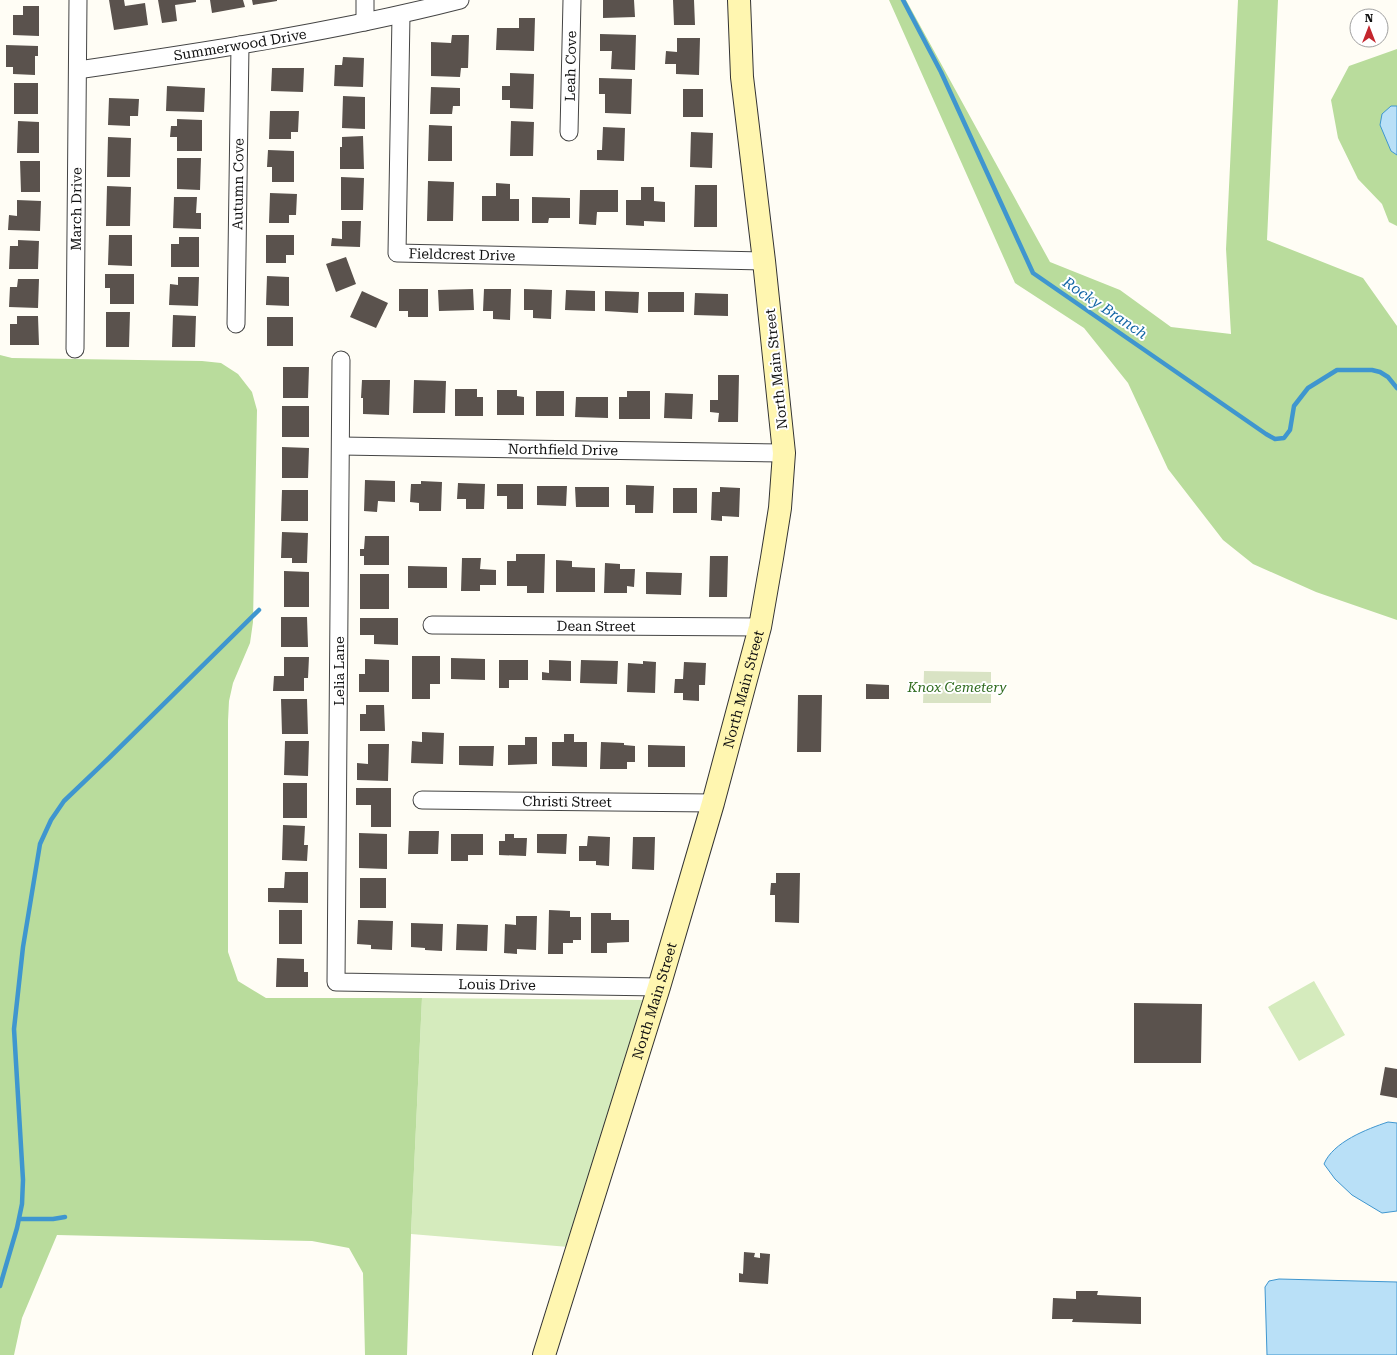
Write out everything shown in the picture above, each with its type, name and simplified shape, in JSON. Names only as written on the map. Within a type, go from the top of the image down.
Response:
[{"type":"street","name":"March Drive","points":[[75,349],[78,0]]},
{"type":"street","points":[[365,0],[365,22]]},
{"type":"street","name":"Summerwood Drive","points":[[78,70],[240,45],[400,15],[460,0]]},
{"type":"street","name":"Leah Cove","points":[[569,132],[572,0]]},
{"type":"street","name":"North Main Street","points":[[544,1355],[659,987],[713,803],[760,627],[780,508],[784,453],[764,261],[742,77],[739,0]]},
{"type":"street","name":"Fieldcrest Drive","points":[[400,15],[397,253],[764,261]]},
{"type":"street","name":"Autumn Cove","points":[[236,324],[240,45]]},
{"type":"street","name":"Lelia Lane","points":[[336,982],[341,360]]},
{"type":"street","name":"Northfield Drive","points":[[341,446],[784,453]]},
{"type":"street","name":"Dean Street","points":[[432,625],[760,627]]},
{"type":"street","name":"Christi Street","points":[[422,800],[713,803]]},
{"type":"street","name":"Louis Drive","points":[[336,982],[659,987]]},
{"type":"green space","points":[[889,0],[906,0],[1050,262],[1120,290],[1171,327],[1231,334],[1226,249],[1238,0],[1278,0],[1267,240],[1363,278],[1397,326],[1397,620],[1316,592],[1253,564],[1223,540],[1168,469],[1128,383],[1084,328],[1015,283]]},
{"type":"green space","points":[[1397,49],[1397,226],[1389,222],[1382,204],[1358,179],[1338,138],[1331,100],[1349,66]]},
{"type":"green space","points":[[0,355],[12,358],[202,361],[221,363],[238,374],[252,392],[257,410],[253,622],[250,643],[233,683],[229,701],[228,952],[238,981],[266,998],[422,998],[407,1355],[365,1355],[363,1273],[349,1248],[312,1241],[57,1235],[22,1318],[14,1355],[0,1355]]},
{"type":"green space","name":"Knox Cemetery","points":[[924,671],[991,672],[991,703],[923,703]]},
{"type":"green space","points":[[1314,981],[1345,1035],[1299,1061],[1268,1007]]},
{"type":"green space","points":[[422,998],[645,1000],[569,1247],[411,1234]]},
{"type":"water","points":[[1391,106],[1397,106],[1397,155],[1391,151],[1380,125],[1382,114]]},
{"type":"water","points":[[1388,1122],[1397,1123],[1397,1211],[1382,1213],[1352,1195],[1335,1179],[1324,1164],[1328,1156],[1335,1149],[1352,1137],[1370,1128]]},
{"type":"water","points":[[1279,1279],[1397,1282],[1397,1355],[1267,1355],[1265,1287],[1269,1281]]},
{"type":"building","points":[[109,0],[124,0],[125,6],[145,3],[148,25],[114,30]]},
{"type":"building","points":[[158,0],[196,0],[196,2],[175,5],[177,21],[162,23]]},
{"type":"building","points":[[210,0],[243,0],[245,7],[212,13]]},
{"type":"building","points":[[252,0],[277,0],[277,1],[253,5]]},
{"type":"building","points":[[603,0],[634,0],[635,17],[603,18]]},
{"type":"building","points":[[673,0],[694,0],[695,25],[674,25]]},
{"type":"building","points":[[23,6],[39,6],[39,36],[13,35],[13,15],[23,15]]},
{"type":"building","points":[[519,18],[535,18],[534,51],[496,50],[497,28],[519,28]]},
{"type":"building","points":[[600,34],[636,35],[635,70],[611,69],[612,51],[600,51]]},
{"type":"building","points":[[452,35],[469,35],[468,68],[461,68],[460,77],[431,76],[431,42],[451,43]]},
{"type":"building","points":[[677,38],[700,38],[699,75],[676,74],[676,64],[665,64],[666,51],[677,52]]},
{"type":"building","points":[[6,45],[38,46],[38,56],[35,56],[35,75],[13,74],[13,67],[6,67]]},
{"type":"building","points":[[343,57],[364,58],[363,87],[334,86],[335,65],[342,65]]},
{"type":"building","points":[[272,68],[304,68],[303,92],[271,91]]},
{"type":"building","points":[[510,73],[534,74],[533,109],[510,108],[510,100],[502,100],[502,86],[510,86]]},
{"type":"building","points":[[599,78],[632,79],[631,114],[605,113],[605,94],[599,94]]},
{"type":"building","points":[[14,83],[38,83],[38,114],[14,114]]},
{"type":"building","points":[[167,86],[205,88],[204,112],[166,111]]},
{"type":"building","points":[[431,87],[460,88],[460,106],[453,106],[452,114],[430,114]]},
{"type":"building","points":[[683,89],[703,89],[703,117],[683,117]]},
{"type":"building","points":[[343,96],[365,97],[365,129],[342,128]]},
{"type":"building","points":[[109,98],[139,99],[138,116],[130,116],[130,126],[108,125]]},
{"type":"building","points":[[270,111],[299,111],[298,132],[291,132],[291,139],[269,139]]},
{"type":"building","points":[[177,119],[202,120],[202,151],[177,151],[177,137],[170,137],[171,126],[177,126]]},
{"type":"building","points":[[18,121],[39,122],[39,153],[17,153]]},
{"type":"building","points":[[511,121],[534,122],[533,156],[510,156]]},
{"type":"building","points":[[429,125],[452,126],[452,161],[428,161]]},
{"type":"building","points":[[603,127],[625,128],[624,161],[597,160],[597,150],[602,150]]},
{"type":"building","points":[[691,132],[713,133],[712,168],[690,167]]},
{"type":"building","points":[[363,136],[364,169],[340,169],[340,147],[342,147],[342,137]]},
{"type":"building","points":[[108,137],[131,138],[130,177],[107,177]]},
{"type":"building","points":[[268,150],[294,151],[294,182],[272,182],[272,167],[267,167]]},
{"type":"building","points":[[177,158],[201,158],[200,190],[177,189]]},
{"type":"building","points":[[20,161],[40,161],[40,192],[21,192]]},
{"type":"building","points":[[341,177],[364,178],[363,210],[341,210]]},
{"type":"building","points":[[428,181],[454,182],[453,221],[427,221]]},
{"type":"building","points":[[496,183],[510,184],[510,199],[519,199],[519,221],[482,221],[482,196],[496,196]]},
{"type":"building","points":[[695,185],[717,185],[717,227],[694,227]]},
{"type":"building","points":[[107,186],[131,187],[130,226],[106,226]]},
{"type":"building","points":[[641,187],[654,187],[654,201],[665,202],[665,222],[644,221],[644,226],[626,225],[626,200],[641,200]]},
{"type":"building","points":[[580,190],[618,190],[618,212],[597,212],[596,225],[579,224]]},
{"type":"building","points":[[270,193],[297,194],[296,215],[289,215],[289,223],[269,223]]},
{"type":"building","points":[[174,197],[197,197],[196,213],[201,213],[201,229],[173,228]]},
{"type":"building","points":[[532,197],[570,198],[570,218],[549,218],[548,223],[532,223]]},
{"type":"building","points":[[17,200],[41,201],[40,231],[8,230],[9,215],[17,216]]},
{"type":"building","points":[[342,221],[361,221],[360,247],[331,246],[332,238],[342,239]]},
{"type":"building","points":[[109,235],[132,235],[132,266],[108,265]]},
{"type":"building","points":[[266,235],[294,235],[294,255],[286,255],[286,263],[266,263]]},
{"type":"building","points":[[179,237],[199,237],[199,267],[171,267],[171,244],[179,244]]},
{"type":"building","points":[[18,240],[39,241],[38,269],[9,269],[10,246],[18,246]]},
{"type":"building","points":[[346,257],[356,284],[336,292],[326,264]]},
{"type":"building","points":[[105,274],[134,274],[134,304],[110,304],[110,288],[105,288]]},
{"type":"building","points":[[267,276],[289,277],[289,306],[266,305]]},
{"type":"building","points":[[178,277],[199,277],[198,306],[169,305],[170,284],[178,285]]},
{"type":"building","points":[[18,279],[39,279],[38,308],[9,307],[10,287],[17,287]]},
{"type":"building","points":[[399,289],[428,289],[428,317],[408,317],[408,311],[399,311]]},
{"type":"building","points":[[473,289],[474,310],[439,311],[438,290]]},
{"type":"building","points":[[484,289],[511,289],[510,320],[493,319],[493,311],[483,311]]},
{"type":"building","points":[[524,289],[552,290],[551,319],[533,318],[533,310],[524,310]]},
{"type":"building","points":[[566,290],[595,291],[595,311],[565,310]]},
{"type":"building","points":[[362,291],[388,303],[376,328],[350,317]]},
{"type":"building","points":[[605,291],[639,292],[638,313],[605,311]]},
{"type":"building","points":[[648,292],[684,292],[684,312],[648,312]]},
{"type":"building","points":[[695,293],[728,294],[728,316],[694,315]]},
{"type":"building","points":[[106,312],[130,312],[129,347],[106,347]]},
{"type":"building","points":[[173,315],[196,316],[195,347],[172,347]]},
{"type":"building","points":[[17,316],[38,316],[39,345],[10,345],[10,324],[17,324]]},
{"type":"building","points":[[267,317],[293,317],[293,346],[267,346]]},
{"type":"building","points":[[283,367],[309,367],[308,398],[283,398]]},
{"type":"building","points":[[718,375],[739,375],[738,422],[718,422],[719,413],[710,412],[710,400],[718,400]]},
{"type":"building","points":[[362,380],[390,380],[389,415],[363,414],[363,398],[361,398]]},
{"type":"building","points":[[414,380],[446,381],[445,413],[413,413]]},
{"type":"building","points":[[455,389],[477,389],[477,397],[483,397],[483,416],[455,416]]},
{"type":"building","points":[[497,390],[517,390],[517,396],[524,397],[524,415],[497,415]]},
{"type":"building","points":[[536,391],[564,391],[564,416],[536,416]]},
{"type":"building","points":[[627,391],[650,391],[650,419],[619,419],[619,397],[627,397]]},
{"type":"building","points":[[665,393],[693,394],[692,419],[664,418]]},
{"type":"building","points":[[576,397],[608,397],[608,418],[575,417]]},
{"type":"building","points":[[282,406],[309,406],[309,437],[282,437]]},
{"type":"building","points":[[282,447],[309,448],[308,478],[282,478]]},
{"type":"building","points":[[365,480],[395,481],[395,502],[378,501],[377,512],[364,511]]},
{"type":"building","points":[[421,481],[442,482],[441,511],[419,511],[419,503],[410,502],[411,484],[421,484]]},
{"type":"building","points":[[458,483],[485,484],[484,509],[466,509],[466,499],[457,499]]},
{"type":"building","points":[[497,484],[523,484],[523,509],[507,509],[507,496],[497,496]]},
{"type":"building","points":[[626,485],[654,486],[653,513],[635,513],[635,505],[626,505]]},
{"type":"building","points":[[537,486],[567,486],[566,506],[537,505]]},
{"type":"building","points":[[575,487],[609,487],[609,507],[576,507]]},
{"type":"building","points":[[720,487],[740,488],[739,517],[722,516],[722,521],[711,520],[712,492],[720,492]]},
{"type":"building","points":[[673,488],[697,488],[697,513],[673,513]]},
{"type":"building","points":[[282,490],[308,490],[308,521],[281,521]]},
{"type":"building","points":[[282,532],[308,533],[307,563],[292,563],[292,558],[281,558]]},
{"type":"building","points":[[365,536],[389,536],[389,565],[364,565],[364,556],[360,556],[360,549],[364,549]]},
{"type":"building","points":[[516,554],[545,554],[544,593],[527,593],[527,586],[507,586],[507,561],[516,561]]},
{"type":"building","points":[[710,556],[728,556],[727,597],[709,597]]},
{"type":"building","points":[[462,558],[481,558],[480,569],[496,570],[496,585],[480,585],[480,591],[461,591]]},
{"type":"building","points":[[556,560],[572,561],[572,567],[595,568],[595,592],[556,592]]},
{"type":"building","points":[[605,563],[620,564],[620,569],[635,569],[634,587],[627,586],[627,593],[604,593]]},
{"type":"building","points":[[408,566],[447,567],[447,588],[408,588]]},
{"type":"building","points":[[284,571],[309,572],[309,607],[284,607]]},
{"type":"building","points":[[646,572],[682,573],[681,595],[646,594]]},
{"type":"building","points":[[360,574],[389,574],[389,609],[360,609]]},
{"type":"building","points":[[281,617],[307,617],[308,647],[281,647]]},
{"type":"building","points":[[360,618],[398,618],[398,645],[374,644],[374,635],[360,635]]},
{"type":"building","points":[[412,656],[440,656],[440,684],[430,684],[430,699],[412,699]]},
{"type":"building","points":[[284,657],[309,657],[308,678],[304,678],[304,691],[273,691],[274,676],[284,676]]},
{"type":"building","points":[[451,658],[485,659],[485,680],[451,679]]},
{"type":"building","points":[[365,659],[389,660],[389,692],[359,692],[359,674],[365,674]]},
{"type":"building","points":[[499,660],[528,660],[528,680],[509,680],[509,688],[499,688]]},
{"type":"building","points":[[549,660],[571,661],[571,681],[542,680],[542,672],[549,673]]},
{"type":"building","points":[[581,660],[618,661],[617,684],[580,683]]},
{"type":"building","points":[[643,661],[656,662],[655,693],[627,692],[628,663],[643,664]]},
{"type":"building","points":[[684,662],[706,663],[705,685],[699,685],[699,701],[683,700],[683,693],[674,693],[675,679],[683,679]]},
{"type":"building","points":[[866,684],[889,685],[889,699],[866,699]]},
{"type":"building","points":[[798,695],[822,695],[821,752],[797,752]]},
{"type":"building","points":[[281,699],[307,699],[308,734],[282,734]]},
{"type":"building","points":[[366,705],[384,705],[385,731],[360,731],[360,714],[366,714]]},
{"type":"building","points":[[422,732],[444,733],[443,764],[411,763],[412,741],[422,742]]},
{"type":"building","points":[[564,734],[574,734],[574,742],[587,742],[587,767],[552,766],[552,742],[564,742]]},
{"type":"building","points":[[525,737],[537,737],[537,764],[508,765],[508,745],[525,745]]},
{"type":"building","points":[[285,741],[309,741],[308,776],[284,775]]},
{"type":"building","points":[[601,742],[624,743],[624,745],[635,746],[635,762],[627,762],[627,769],[600,769]]},
{"type":"building","points":[[368,744],[389,744],[388,781],[357,780],[357,763],[368,764]]},
{"type":"building","points":[[648,745],[685,746],[685,767],[648,767]]},
{"type":"building","points":[[459,746],[494,746],[493,766],[459,765]]},
{"type":"building","points":[[283,783],[307,783],[307,818],[283,818]]},
{"type":"building","points":[[356,788],[391,788],[391,827],[371,827],[371,805],[356,805]]},
{"type":"building","points":[[283,825],[305,826],[304,845],[308,845],[307,861],[282,860]]},
{"type":"building","points":[[409,831],[439,831],[438,854],[408,854]]},
{"type":"building","points":[[359,833],[387,834],[387,869],[359,868]]},
{"type":"building","points":[[451,834],[483,834],[483,855],[468,855],[468,861],[451,861]]},
{"type":"building","points":[[505,834],[514,834],[514,838],[527,838],[526,856],[499,855],[499,841],[505,841]]},
{"type":"building","points":[[537,834],[567,834],[566,854],[537,853]]},
{"type":"building","points":[[588,836],[610,837],[609,866],[596,865],[596,861],[579,861],[579,846],[587,846]]},
{"type":"building","points":[[633,837],[655,837],[654,870],[632,869]]},
{"type":"building","points":[[285,872],[308,872],[308,903],[268,902],[268,888],[284,888]]},
{"type":"building","points":[[776,873],[800,873],[799,923],[775,922],[775,895],[770,895],[771,883],[776,883]]},
{"type":"building","points":[[360,878],[386,878],[386,908],[360,908]]},
{"type":"building","points":[[279,910],[302,910],[302,944],[279,944]]},
{"type":"building","points":[[549,910],[570,911],[570,917],[581,917],[581,940],[573,940],[573,943],[563,943],[563,954],[548,954]]},
{"type":"building","points":[[591,913],[611,913],[611,920],[629,920],[629,942],[607,943],[607,953],[591,953]]},
{"type":"building","points":[[516,916],[537,916],[536,950],[517,949],[517,954],[504,953],[505,924],[516,925]]},
{"type":"building","points":[[358,920],[393,921],[392,950],[371,949],[371,945],[357,944]]},
{"type":"building","points":[[411,923],[443,924],[442,951],[411,947]]},
{"type":"building","points":[[457,924],[488,925],[487,951],[456,950]]},
{"type":"building","points":[[277,958],[304,959],[304,972],[308,972],[308,987],[276,987]]},
{"type":"building","points":[[1134,1003],[1202,1004],[1201,1063],[1134,1063]]},
{"type":"building","points":[[1385,1067],[1397,1069],[1397,1098],[1380,1095]]},
{"type":"building","points":[[744,1252],[755,1253],[754,1257],[760,1258],[760,1253],[770,1254],[768,1284],[739,1282],[739,1273],[743,1274]]},
{"type":"building","points":[[1076,1291],[1098,1291],[1097,1295],[1141,1297],[1141,1324],[1072,1322],[1073,1319],[1052,1319],[1053,1298],[1076,1299]]},
{"type":"waterway","name":"Rocky Branch","points":[[903,0],[941,72],[1033,273],[1275,439],[1284,438],[1290,430],[1294,406],[1308,388],[1337,370],[1372,370],[1380,372],[1388,377],[1397,388]]},
{"type":"waterway","points":[[0,1286],[17,1228],[22,1204],[23,1180],[14,1029],[23,947],[40,844],[51,820],[64,801],[259,610]]},
{"type":"waterway","points":[[19,1219],[53,1219],[65,1217]]}]
